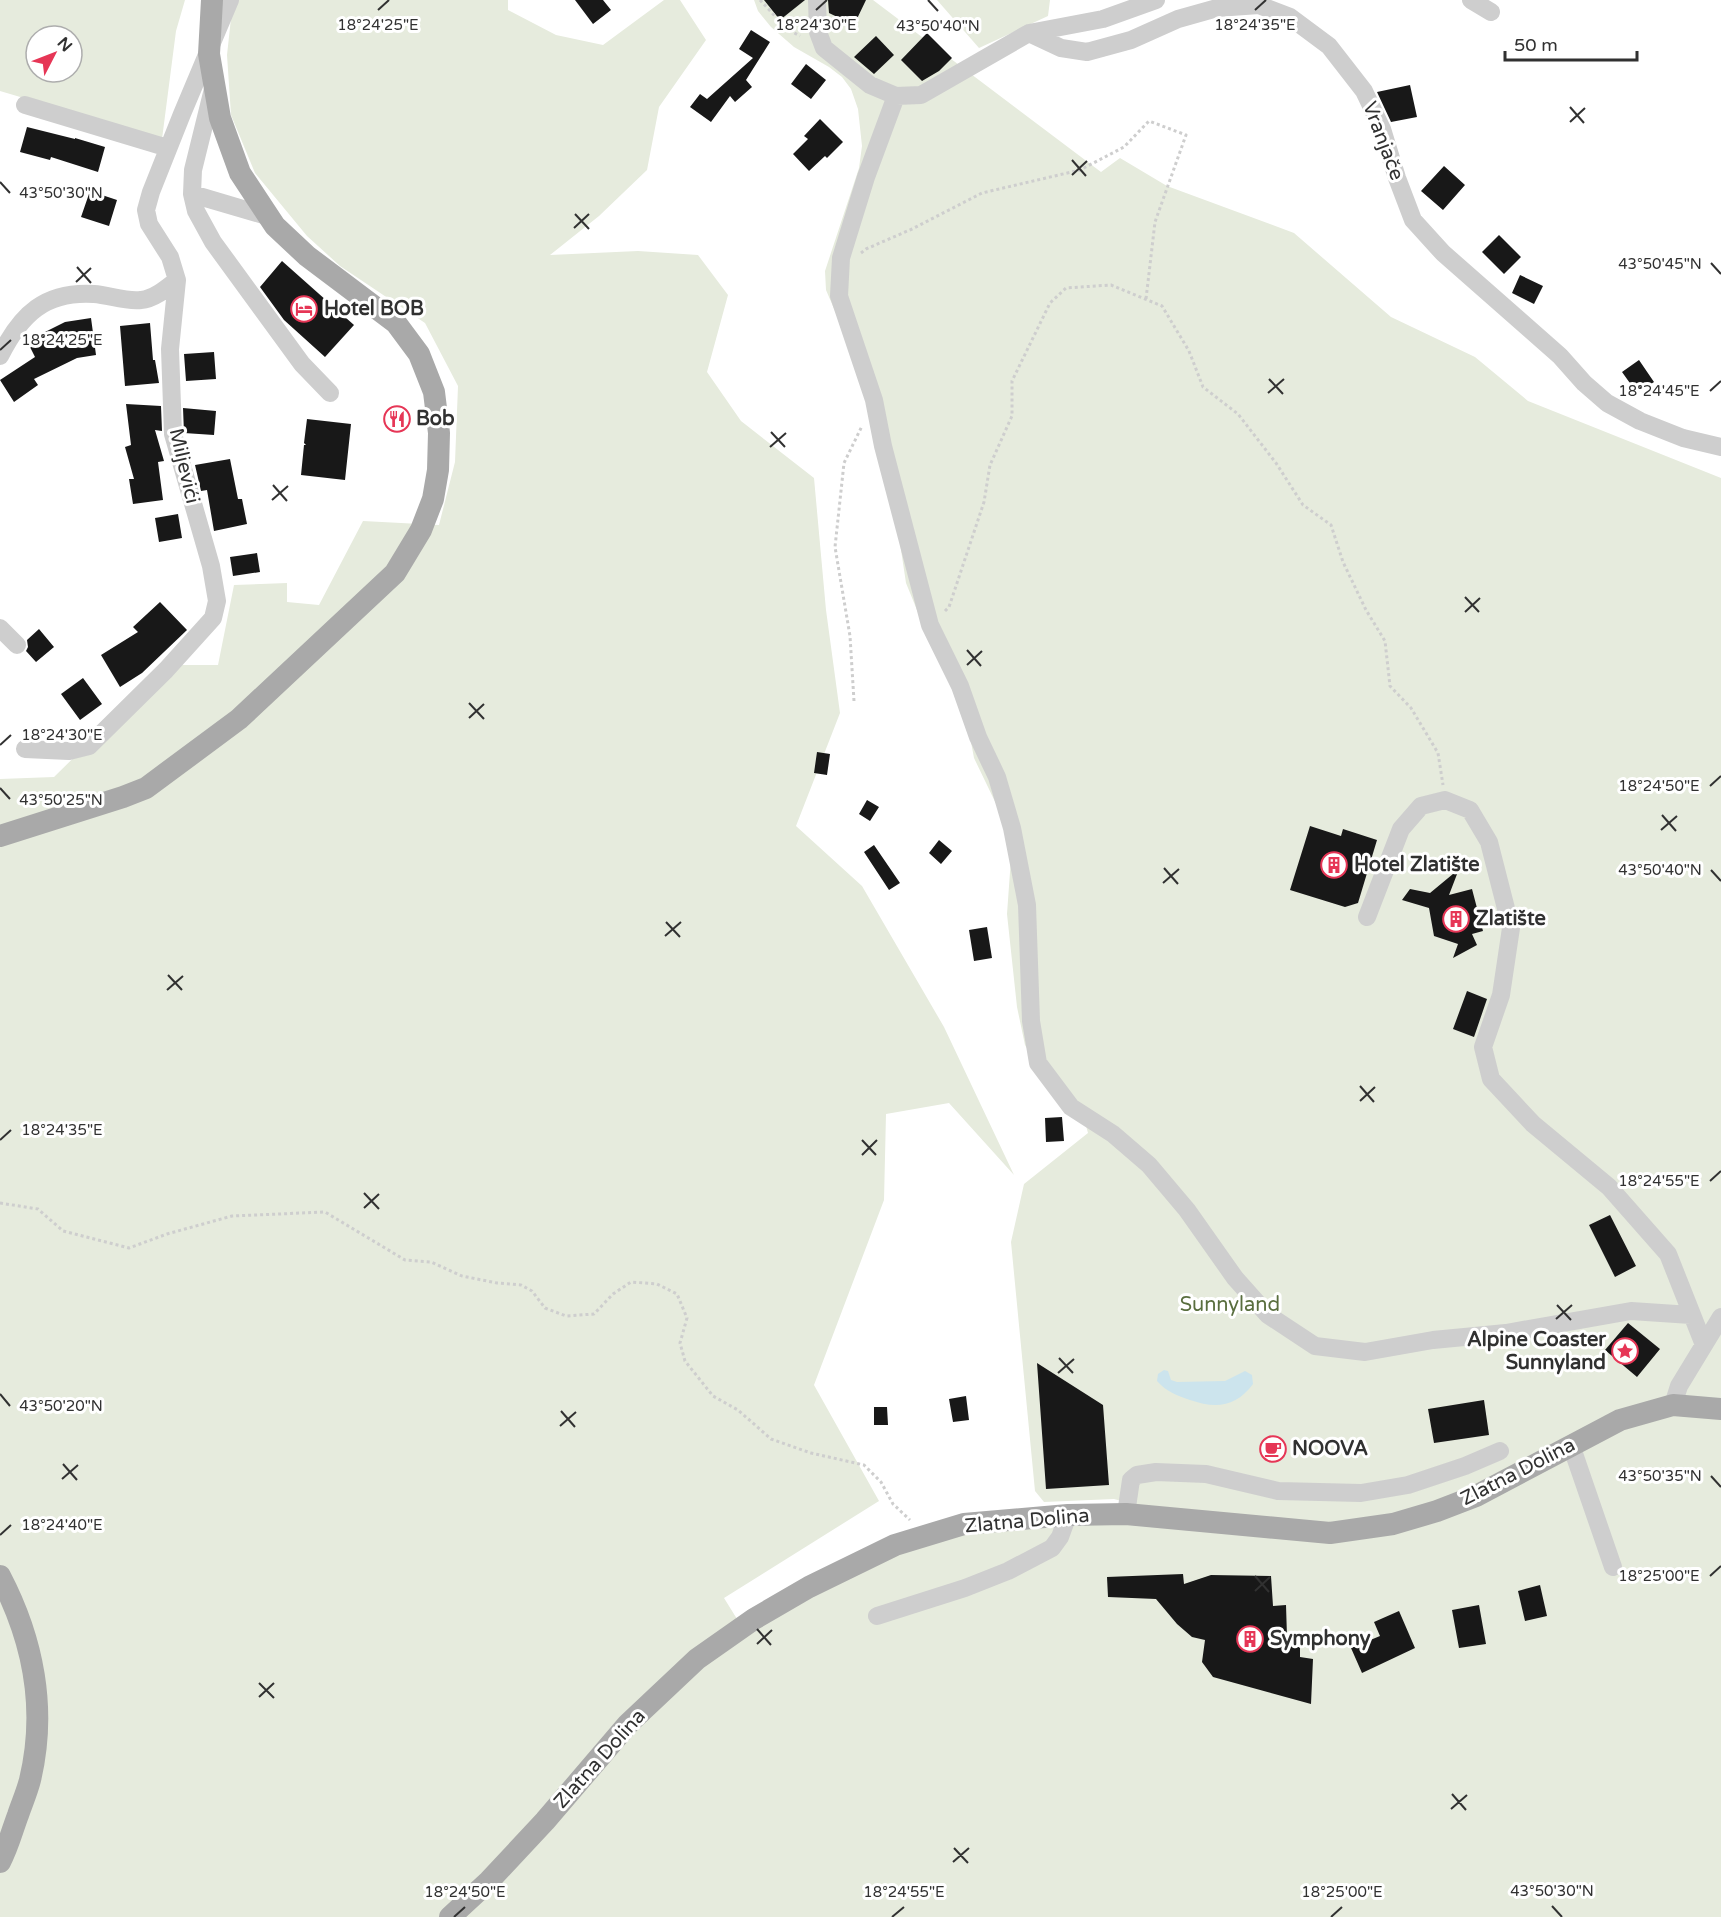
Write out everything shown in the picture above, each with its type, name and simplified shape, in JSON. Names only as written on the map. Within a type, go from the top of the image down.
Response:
[{"type":"main road","points":[[0,836],[146,788],[239,719],[395,573],[422,530],[433,499],[438,470],[439,433],[434,392],[419,354],[396,323],[308,256],[267,216],[240,173],[220,118],[208,54],[212,0]]},
{"type":"main road","name":"Zlatna Dolina","points":[[450,1917],[489,1881],[545,1821],[628,1724],[697,1659],[754,1619],[809,1587],[895,1545],[964,1524],[1068,1515],[1126,1514],[1330,1533],[1394,1524],[1476,1496],[1524,1473],[1620,1420],[1673,1405],[1721,1409]]},
{"type":"main road","points":[[0,1576],[17,1609],[30,1652],[37,1706],[30,1780],[0,1862]]},
{"type":"street","points":[[0,356],[10,337],[26,318],[47,300],[67,295],[93,294],[142,301],[162,293],[177,280],[170,257],[148,224],[146,210],[168,148],[230,0]]},
{"type":"street","points":[[817,0],[818,32],[824,48],[870,85],[896,96],[921,95],[1029,33],[1103,19],[1155,0]]},
{"type":"street","points":[[1471,0],[1491,12]]},
{"type":"street","name":"Vranjače","points":[[1029,33],[1061,48],[1087,52],[1131,40],[1178,19],[1217,8],[1258,5],[1290,17],[1329,46],[1364,91],[1382,129],[1413,220],[1443,253],[1560,356],[1584,383],[1607,403],[1640,421],[1672,434],[1721,447]]},
{"type":"street","points":[[214,85],[195,159],[192,194],[199,220],[302,364],[330,393]]},
{"type":"street","points":[[896,96],[866,177],[841,258],[839,296],[874,400],[883,446],[930,625],[960,686],[978,737],[997,777],[1012,828],[1027,906],[1031,1021],[1038,1063],[1071,1107],[1104,1129],[1149,1165],[1187,1210],[1235,1278],[1268,1316],[1316,1346],[1365,1352],[1433,1340],[1506,1333],[1630,1311],[1691,1315]]},
{"type":"street","points":[[25,105],[168,148]]},
{"type":"street","points":[[192,194],[267,216]]},
{"type":"street","name":"Miljevići","points":[[25,750],[69,751],[88,746],[166,670],[213,618],[217,601],[211,566],[173,434],[170,348],[177,280]]},
{"type":"street","points":[[0,628],[17,645]]},
{"type":"street","points":[[1367,917],[1401,829],[1421,806],[1445,800],[1470,810],[1489,842],[1511,928],[1501,995],[1483,1047],[1491,1079],[1533,1124],[1609,1187],[1668,1254],[1704,1345]]},
{"type":"street","points":[[1673,1405],[1679,1386],[1721,1317]]},
{"type":"street","points":[[1571,1445],[1613,1567]]},
{"type":"street","points":[[1126,1514],[1131,1480],[1137,1474],[1156,1472],[1206,1474],[1278,1491],[1361,1493],[1408,1485],[1465,1466],[1500,1451]]},
{"type":"street","points":[[877,1616],[965,1588],[1008,1571],[1052,1548],[1060,1537],[1068,1515]]},
{"type":"path","points":[[760,0],[787,29],[824,48]]},
{"type":"path","points":[[840,272],[866,249],[912,229],[981,193],[1080,170],[1124,147],[1149,121],[1186,135],[1155,222],[1146,299]]},
{"type":"path","points":[[930,625],[949,607],[984,502],[990,465],[1012,416],[1012,381],[1050,303],[1065,288],[1111,285],[1162,306],[1189,351],[1203,387],[1238,414],[1276,463],[1303,505],[1331,525],[1343,562],[1366,610],[1385,641],[1390,686],[1412,708],[1438,753],[1445,800]]},
{"type":"path","points":[[854,701],[850,636],[836,547],[844,462],[874,400]]},
{"type":"path","points":[[0,1203],[38,1209],[63,1231],[129,1248],[167,1234],[232,1216],[325,1212],[405,1260],[431,1262],[462,1276],[521,1285],[532,1291],[545,1308],[566,1316],[594,1314],[613,1294],[631,1282],[657,1284],[676,1294],[687,1318],[680,1343],[685,1361],[713,1396],[738,1410],[771,1439],[811,1453],[864,1465],[881,1482],[893,1504],[914,1523],[935,1533]]},
{"type":"green space","points":[[0,0],[185,0],[176,31],[162,139],[0,91]]},
{"type":"green space","name":"Sunnyland","points":[[233,0],[508,0],[508,10],[556,35],[603,45],[664,0],[680,0],[706,40],[659,107],[647,170],[599,216],[550,255],[638,251],[698,255],[728,295],[707,372],[741,421],[814,478],[826,610],[840,713],[796,826],[862,886],[944,1027],[1014,1175],[949,1103],[886,1114],[884,1200],[814,1385],[879,1501],[724,1598],[742,1627],[774,1605],[967,1527],[1156,1510],[1114,1499],[1044,1502],[1035,1491],[1011,1242],[1024,1184],[1088,1133],[1084,1118],[1036,1064],[1025,1045],[1017,1007],[1007,914],[1011,858],[1000,812],[974,758],[965,710],[932,647],[906,583],[898,530],[885,470],[850,346],[826,290],[825,271],[859,168],[862,146],[858,109],[851,89],[842,77],[794,47],[771,27],[758,11],[754,0],[873,0],[1101,172],[1120,158],[1167,186],[1294,233],[1391,317],[1475,357],[1528,401],[1721,478],[1721,1917],[0,1917],[0,779],[54,777],[168,665],[218,665],[234,585],[287,583],[287,602],[319,605],[363,521],[439,525],[455,462],[458,386],[425,323],[340,266],[307,236],[255,173],[231,115],[227,55]]},
{"type":"green space","points":[[937,0],[1050,0],[1048,16],[979,48]]},
{"type":"water","points":[[1164,1370],[1168,1371],[1171,1380],[1177,1382],[1225,1381],[1245,1371],[1252,1375],[1253,1384],[1232,1402],[1208,1405],[1164,1388],[1157,1381],[1158,1374]]},
{"type":"building","points":[[575,0],[603,0],[611,10],[593,24]]},
{"type":"building","points":[[764,0],[805,0],[780,20]]},
{"type":"building","points":[[828,0],[866,0],[854,25],[829,13]]},
{"type":"building","points":[[751,30],[770,42],[746,80],[752,87],[735,102],[730,96],[711,122],[690,107],[700,94],[707,99],[753,58],[739,49]]},
{"type":"building","points":[[927,33],[952,58],[939,71],[922,81],[901,60]]},
{"type":"building","points":[[876,36],[894,55],[874,74],[854,57]]},
{"type":"building","points":[[806,64],[826,80],[811,99],[791,84]]},
{"type":"building","points":[[1410,85],[1417,117],[1391,122],[1377,92]]},
{"type":"building","points":[[820,119],[843,142],[809,171],[793,154],[808,139],[804,136]]},
{"type":"building","points":[[27,127],[105,147],[98,172],[51,157],[50,160],[20,152]]},
{"type":"building","points":[[1444,166],[1465,185],[1443,210],[1421,191]]},
{"type":"building","points":[[90,191],[117,200],[109,226],[81,217]]},
{"type":"building","points":[[1499,235],[1521,257],[1504,274],[1482,252]]},
{"type":"building","name":"Hotel BOB","points":[[282,261],[354,325],[325,357],[284,320],[260,287]]},
{"type":"building","points":[[1520,275],[1543,286],[1534,304],[1512,293]]},
{"type":"building","points":[[91,318],[96,355],[77,358],[34,379],[38,385],[14,402],[0,380],[35,357],[27,341],[65,322]]},
{"type":"building","points":[[150,323],[153,360],[155,360],[159,383],[125,386],[120,326]]},
{"type":"building","points":[[214,352],[216,379],[186,381],[184,354]]},
{"type":"building","points":[[1639,360],[1654,382],[1637,393],[1622,372]]},
{"type":"building","points":[[126,404],[161,406],[162,431],[155,430],[164,461],[158,462],[163,500],[133,504],[129,479],[134,479],[125,447],[131,445]]},
{"type":"building","points":[[183,408],[216,411],[214,435],[184,433]]},
{"type":"building","points":[[307,419],[351,424],[345,480],[301,475]]},
{"type":"building","points":[[230,459],[238,499],[242,499],[247,524],[214,531],[207,490],[201,491],[195,465]]},
{"type":"building","points":[[178,514],[182,538],[159,542],[155,518]]},
{"type":"building","points":[[257,553],[260,572],[233,576],[230,557]]},
{"type":"building","points":[[160,602],[187,630],[142,673],[120,687],[101,655],[138,632],[133,627]]},
{"type":"building","points":[[39,629],[54,647],[36,662],[26,651],[27,640]]},
{"type":"building","points":[[83,678],[102,704],[80,720],[61,694]]},
{"type":"building","points":[[817,752],[830,754],[827,775],[814,773]]},
{"type":"building","points":[[867,800],[879,807],[870,821],[859,814]]},
{"type":"building","name":"Hotel Zlatište","points":[[1310,826],[1341,836],[1343,829],[1377,840],[1358,903],[1345,907],[1290,890]]},
{"type":"building","points":[[939,840],[952,851],[941,864],[929,853]]},
{"type":"building","points":[[874,845],[900,883],[889,890],[864,852]]},
{"type":"building","name":"Zlatište","points":[[1459,869],[1449,895],[1472,889],[1483,931],[1472,934],[1477,945],[1453,958],[1458,944],[1434,936],[1429,908],[1402,900],[1410,889],[1430,893]]},
{"type":"building","points":[[987,927],[992,958],[974,961],[969,930]]},
{"type":"building","points":[[1467,991],[1487,999],[1474,1037],[1453,1029]]},
{"type":"building","points":[[1062,1117],[1064,1141],[1046,1142],[1045,1118]]},
{"type":"building","points":[[1610,1215],[1636,1266],[1615,1277],[1589,1225]]},
{"type":"building","points":[[1628,1323],[1660,1349],[1637,1377],[1605,1350]]},
{"type":"building","points":[[1037,1363],[1103,1405],[1109,1485],[1046,1489]]},
{"type":"building","points":[[966,1396],[969,1420],[953,1422],[949,1399]]},
{"type":"building","points":[[1484,1400],[1489,1435],[1434,1443],[1428,1409]]},
{"type":"building","points":[[874,1407],[887,1407],[888,1425],[874,1425]]},
{"type":"building","name":"Symphony","points":[[1183,1574],[1184,1584],[1211,1575],[1271,1576],[1273,1606],[1286,1605],[1287,1637],[1300,1638],[1300,1657],[1313,1659],[1311,1704],[1213,1677],[1202,1662],[1205,1640],[1192,1637],[1177,1624],[1156,1599],[1108,1597],[1107,1577]]},
{"type":"building","points":[[1540,1585],[1547,1616],[1525,1621],[1518,1591]]},
{"type":"building","points":[[1479,1605],[1486,1644],[1459,1648],[1452,1610]]},
{"type":"building","points":[[1399,1611],[1415,1648],[1362,1673],[1351,1648],[1380,1636],[1374,1622]]},
{"type":"place","name":"Hotel BOB","points":[[304,309]]},
{"type":"place","name":"Bob","points":[[397,419]]},
{"type":"place","name":"Hotel Zlatište","points":[[1334,865]]},
{"type":"place","name":"Zlatište","points":[[1456,919]]},
{"type":"place","name":"Alpine Coaster Sunnyland","points":[[1625,1351]]},
{"type":"place","name":"NOOVA","points":[[1273,1449]]},
{"type":"place","name":"Symphony","points":[[1250,1639]]}]
